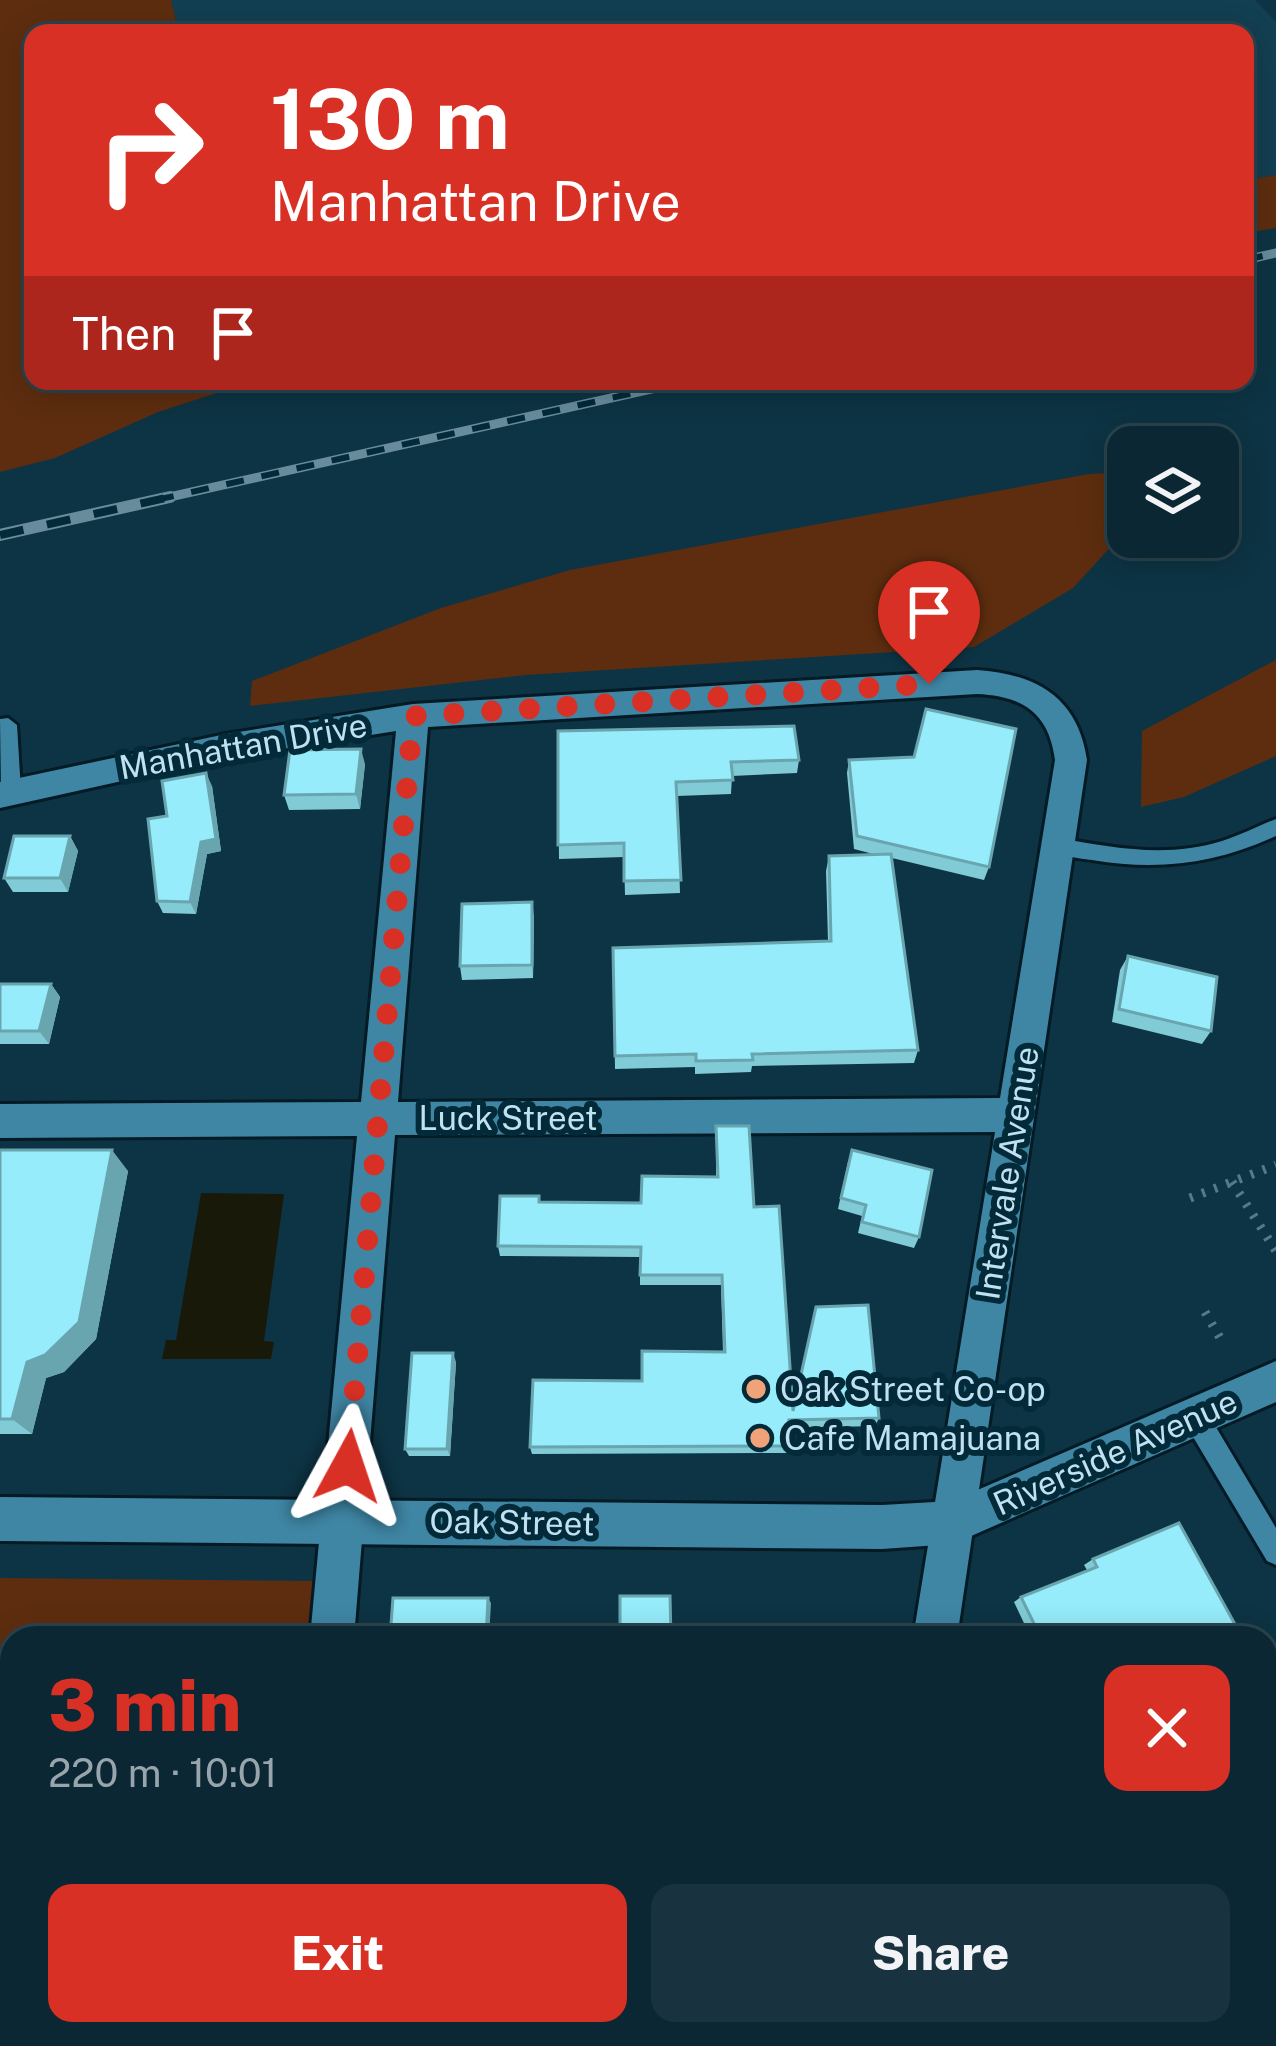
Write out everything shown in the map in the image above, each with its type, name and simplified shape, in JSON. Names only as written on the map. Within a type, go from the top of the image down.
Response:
[{"type":"street","name":"Manhattan Drive","points":[[6,793],[226,746],[413,716],[977,682],[1029,690],[1056,710]]},
{"type":"street","name":"Intervale Avenue","points":[[937,1626],[1071,760],[1070,740],[1056,710]]},
{"type":"street","points":[[333,1626],[413,716]]},
{"type":"street","name":"Luck Street","points":[[0,1121],[1016,1115]]},
{"type":"street","name":"Riverside Avenue","points":[[952,1522],[1276,1381]]},
{"type":"street","name":"Oak Street","points":[[0,1519],[882,1527],[952,1522]]},
{"type":"lane","points":[[0,726],[8,725],[6,793]]},
{"type":"lane","points":[[1059,846],[1164,862],[1216,852],[1276,827]]},
{"type":"lane","points":[[1195,1416],[1276,1552]]},
{"type":"path","points":[[1190,1198],[1276,1165]]},
{"type":"path","points":[[1232,1182],[1276,1251]]},
{"type":"path","points":[[1205,1312],[1220,1338]]},
{"type":"shaded area","points":[[0,0],[171,0],[177,24],[24,24],[24,390],[226,390],[158,412],[55,458],[0,472]]},
{"type":"shaded area","points":[[171,0],[1255,0],[1276,22],[1276,175],[1254,179],[1254,24],[177,24]]},
{"type":"shaded area","points":[[1276,175],[1276,228],[1254,232],[1254,179]]},
{"type":"shaded area","points":[[1107,473],[1107,551],[1073,588],[974,647],[526,675],[250,706],[252,681],[441,608],[570,570]]},
{"type":"shaded area","points":[[1276,660],[1276,756],[1184,797],[1141,807],[1142,731]]},
{"type":"shaded area","points":[[201,1193],[284,1194],[264,1341],[274,1342],[271,1359],[162,1359],[166,1340],[176,1340]]},
{"type":"shaded area","points":[[0,1578],[315,1581],[309,1626],[0,1626]]},
{"type":"building","points":[[926,709],[1016,729],[989,867],[857,836],[849,760],[914,757]]},
{"type":"building","points":[[794,726],[799,760],[731,762],[733,780],[676,782],[681,880],[624,881],[624,843],[558,845],[558,731]]},
{"type":"building","points":[[361,749],[356,794],[284,795],[290,750]]},
{"type":"building","points":[[206,773],[216,839],[201,842],[190,902],[157,901],[148,819],[167,816],[162,781]]},
{"type":"building","points":[[14,836],[70,836],[60,878],[4,878]]},
{"type":"building","points":[[891,854],[918,1050],[752,1054],[753,1060],[696,1061],[696,1054],[615,1056],[613,948],[831,941],[829,856]]},
{"type":"building","points":[[532,902],[532,965],[460,966],[462,904]]},
{"type":"building","points":[[1128,956],[1217,977],[1211,1031],[1119,1009]]},
{"type":"building","points":[[0,984],[51,984],[39,1031],[0,1031]]},
{"type":"building","points":[[716,1126],[749,1126],[754,1207],[779,1206],[793,1411],[816,1307],[868,1305],[879,1418],[789,1420],[791,1446],[530,1447],[533,1380],[642,1381],[642,1351],[725,1352],[722,1275],[640,1275],[641,1247],[498,1246],[500,1196],[539,1196],[539,1202],[641,1203],[642,1176],[718,1177]]},
{"type":"building","points":[[0,1150],[112,1150],[79,1322],[45,1355],[27,1362],[12,1419],[0,1419]]},
{"type":"building","points":[[852,1150],[932,1170],[919,1237],[862,1222],[866,1205],[841,1198]]},
{"type":"building","points":[[412,1353],[453,1353],[447,1449],[405,1449]]},
{"type":"building","points":[[1179,1523],[1236,1626],[1035,1626],[1021,1597],[1097,1567],[1093,1559]]},
{"type":"building","points":[[620,1596],[670,1596],[671,1626],[620,1626]]},
{"type":"building","points":[[393,1598],[488,1598],[487,1626],[391,1626]]},
{"type":"railway","points":[[1254,258],[1276,253]]},
{"type":"railway","points":[[156,500],[647,390]]},
{"type":"railway","points":[[0,535],[170,497]]},
{"type":"place","name":"Oak Street Co-op","points":[[756,1389]]},
{"type":"place","name":"Cafe Mamajuana","points":[[760,1438]]},
{"type":"route","points":[[348,1466],[413,716],[929,684]]}]
